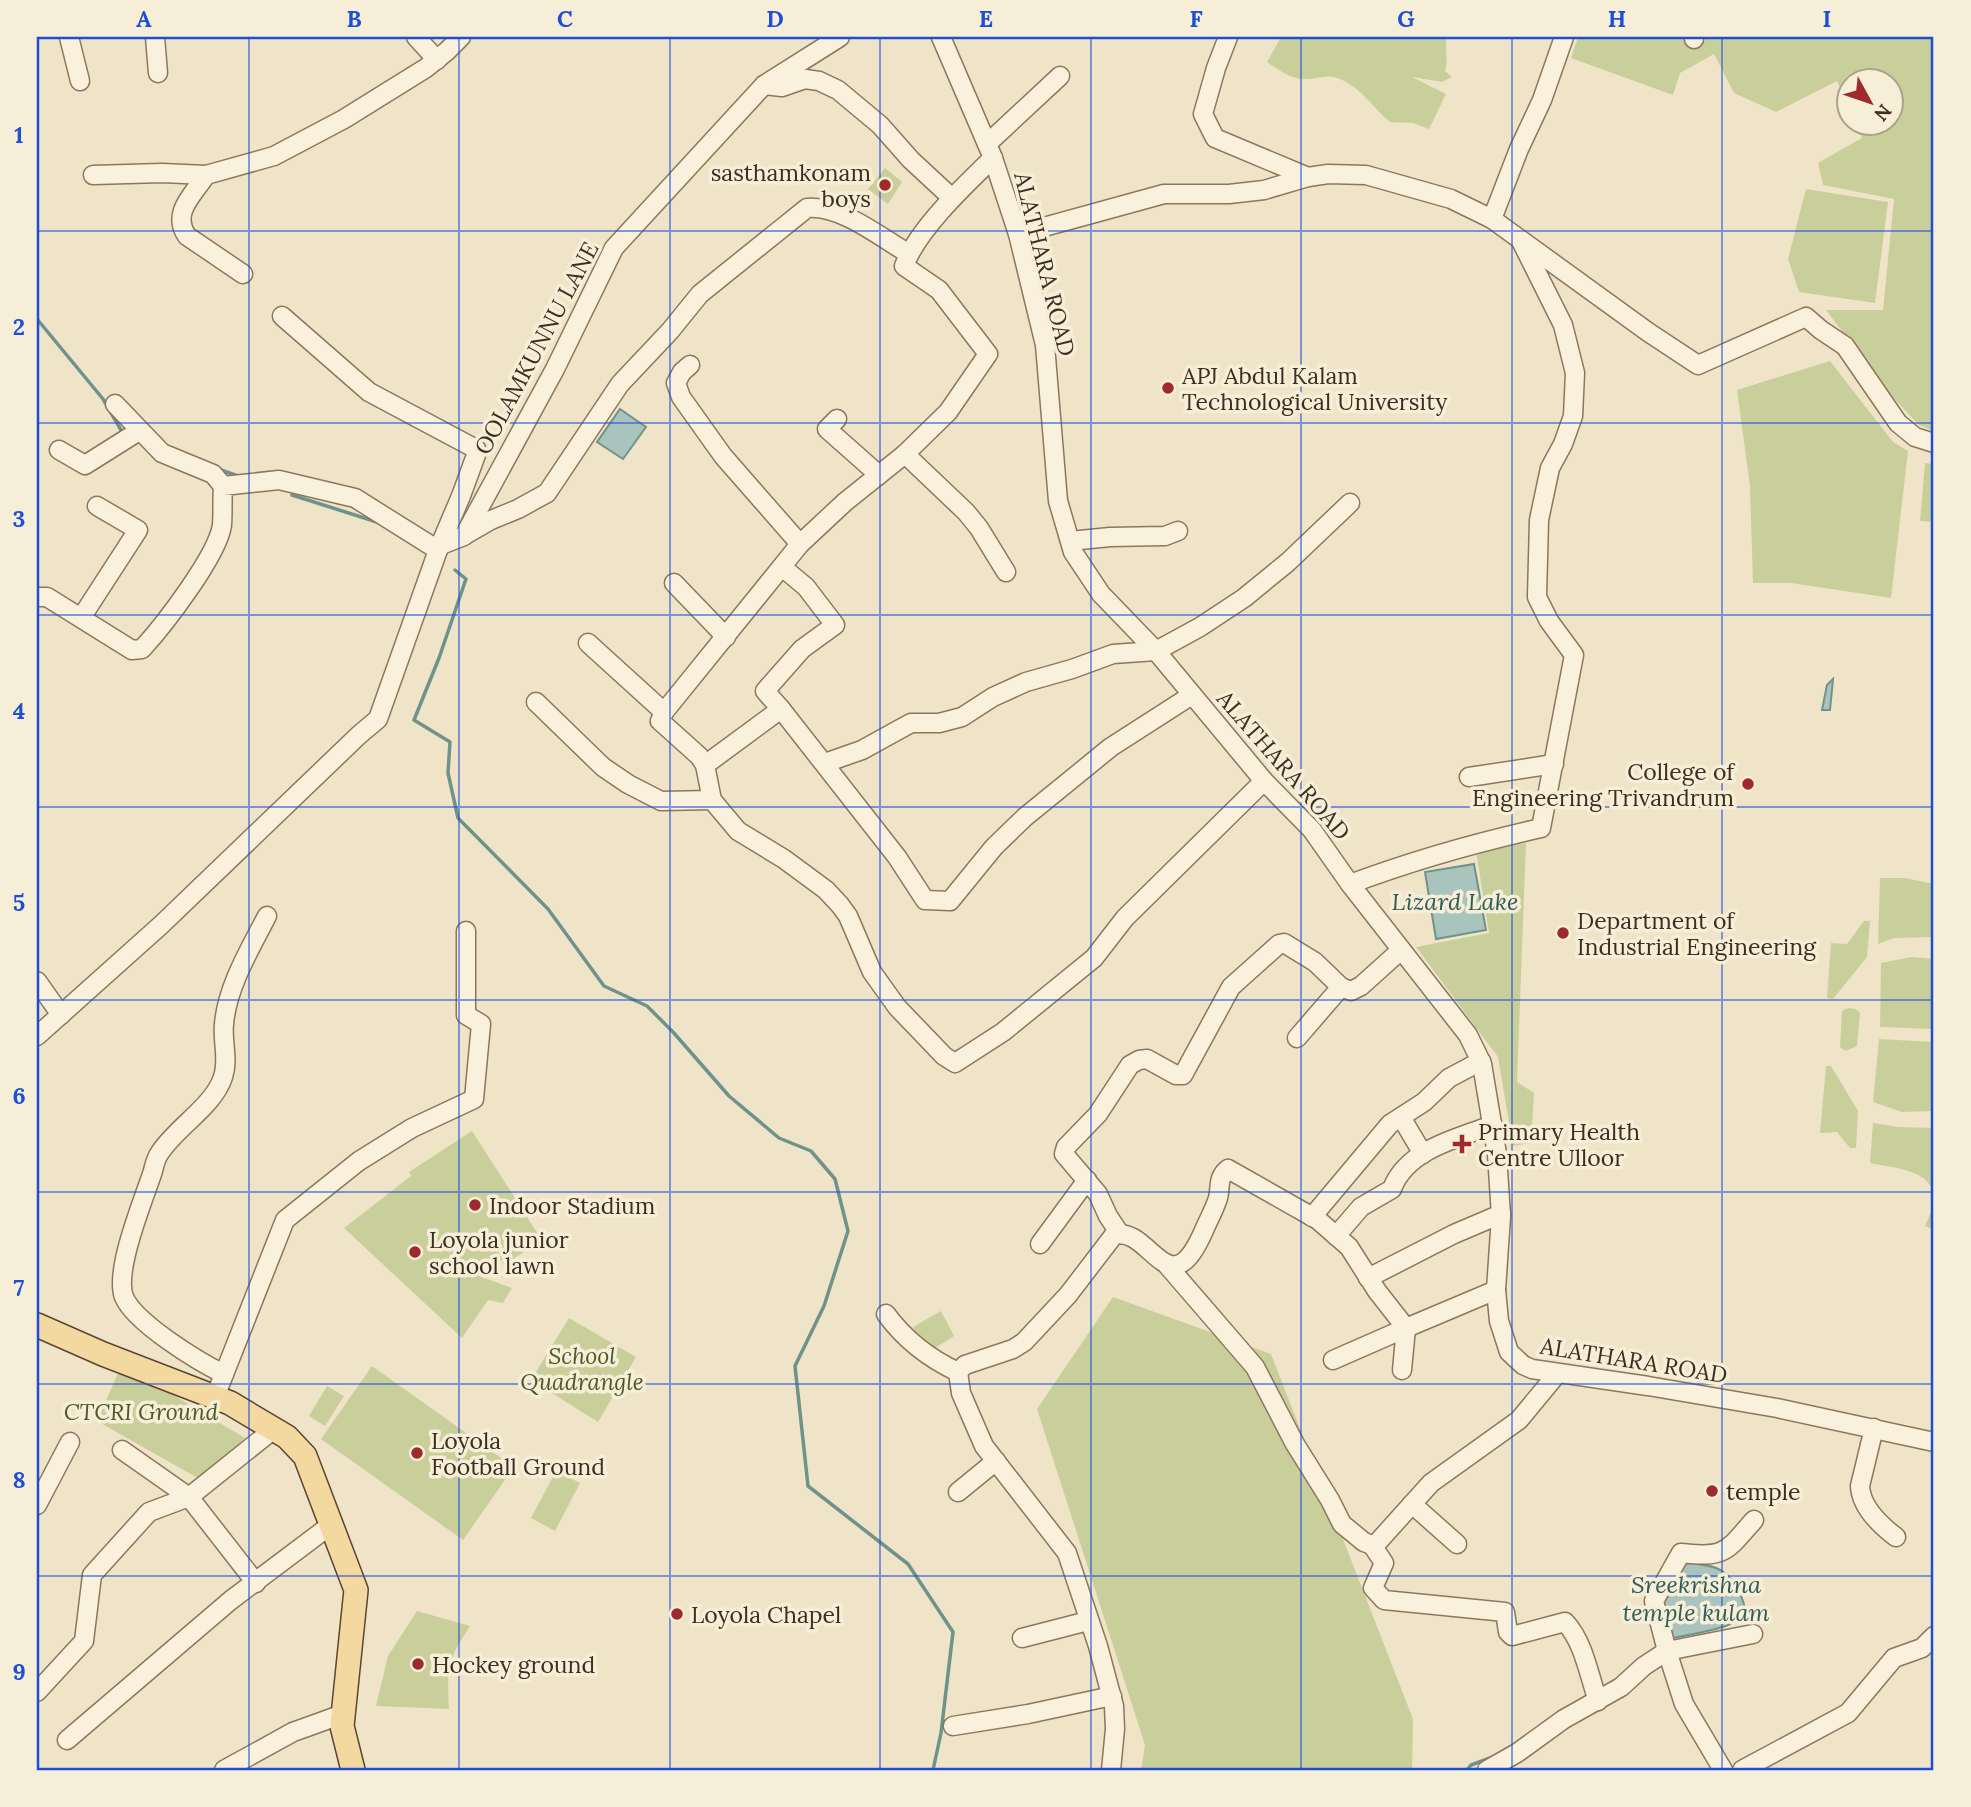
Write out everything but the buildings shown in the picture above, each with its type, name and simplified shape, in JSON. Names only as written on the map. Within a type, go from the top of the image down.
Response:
[{"type":"main road","points":[[38,1331],[230,1403],[287,1437],[305,1456],[356,1590],[342,1726],[353,1770]]},
{"type":"street","points":[[69,37],[80,81]]},
{"type":"street","points":[[155,37],[158,73]]},
{"type":"street","points":[[416,37],[437,60]]},
{"type":"street","points":[[93,176],[162,173],[206,176],[274,156],[344,119],[437,60],[461,37]]},
{"type":"street","name":"OOLAMKUNNU LANE","points":[[464,536],[555,369],[614,248],[764,85],[840,37]]},
{"type":"street","name":"ALATHARA ROAD","points":[[941,37],[990,150],[1018,233],[1045,345],[1058,501],[1073,552],[1101,594],[1156,651],[1264,782],[1312,830],[1350,884],[1468,1035],[1481,1060],[1493,1125],[1501,1214],[1496,1290],[1499,1321],[1509,1352],[1523,1365],[1557,1374],[1648,1385],[1777,1408],[1934,1442]]},
{"type":"street","points":[[1228,37],[1203,114],[1215,138],[1308,177]]},
{"type":"street","points":[[1492,219],[1519,149],[1542,100],[1564,37]]},
{"type":"street","points":[[1060,76],[990,150],[909,254],[904,266],[939,290],[988,354],[948,412],[905,454],[845,502],[800,544],[664,712],[660,721],[699,756],[705,765],[712,800],[738,831],[784,859],[826,890],[840,905],[848,916],[872,972],[897,1007],[944,1056],[955,1063],[1003,1032],[1094,958],[1125,918],[1264,782]]},
{"type":"street","points":[[764,85],[782,87],[805,79],[818,81],[838,90],[880,125],[911,160],[952,198]]},
{"type":"street","points":[[1018,233],[1164,194],[1229,194],[1264,190],[1328,174],[1366,176],[1451,199],[1492,219],[1698,365],[1806,317],[1845,346],[1898,423],[1915,437],[1934,443]]},
{"type":"street","points":[[206,176],[182,210],[181,227],[187,236],[243,274]]},
{"type":"street","points":[[439,548],[547,493],[620,384],[670,331],[700,294],[807,208],[821,207],[837,212],[909,254]]},
{"type":"street","points":[[1350,884],[1421,858],[1541,828],[1574,655],[1549,621],[1537,597],[1539,520],[1550,468],[1563,444],[1573,416],[1575,373],[1563,325],[1520,238]]},
{"type":"street","points":[[37,1036],[161,925],[378,719],[439,548],[461,496],[476,449],[369,392],[282,316]]},
{"type":"street","points":[[690,365],[676,383],[681,397],[723,456],[800,544]]},
{"type":"street","points":[[37,597],[47,597],[132,650],[139,650],[197,578],[216,542],[222,526],[223,486],[213,474],[162,453],[115,404]]},
{"type":"street","points":[[837,419],[827,429],[878,475]]},
{"type":"street","points":[[59,450],[85,465],[139,431]]},
{"type":"street","points":[[905,454],[966,512],[1006,572]]},
{"type":"street","points":[[223,486],[279,480],[355,498],[439,548]]},
{"type":"street","points":[[825,763],[862,750],[911,723],[939,723],[962,717],[993,697],[1026,682],[1113,654],[1156,651],[1200,627],[1244,598],[1350,503]]},
{"type":"street","points":[[81,618],[138,530],[97,506]]},
{"type":"street","points":[[1070,541],[1165,536],[1178,531]]},
{"type":"street","points":[[782,567],[806,587],[835,625],[802,649],[765,691],[825,763],[897,857],[925,900],[950,901],[994,847],[1025,817],[1111,747],[1192,695]]},
{"type":"street","points":[[674,583],[726,636]]},
{"type":"street","points":[[588,643],[664,712]]},
{"type":"street","points":[[536,702],[603,767],[628,784],[661,802],[712,800]]},
{"type":"street","points":[[705,765],[780,709]]},
{"type":"street","points":[[1469,777],[1554,764]]},
{"type":"street","points":[[224,1374],[199,1362],[141,1318],[124,1297],[121,1283],[135,1219],[157,1156],[171,1138],[204,1106],[223,1079],[227,1055],[223,1026],[228,1002],[267,916]]},
{"type":"street","points":[[215,1398],[285,1220],[359,1161],[412,1129],[474,1098],[481,1024],[466,1015],[466,931]]},
{"type":"street","points":[[1401,950],[1361,986],[1351,991],[1341,987],[1315,962],[1291,947],[1284,943],[1274,947],[1231,987],[1183,1075],[1176,1075],[1143,1059],[1130,1065],[1098,1114],[1066,1147],[1063,1154],[1098,1194],[1120,1234],[1136,1241],[1167,1265],[1255,1367],[1295,1444],[1342,1524],[1364,1542],[1372,1545],[1384,1563],[1373,1588],[1384,1600],[1505,1612],[1511,1636],[1565,1622],[1578,1641],[1598,1701]]},
{"type":"street","points":[[37,981],[61,1015]]},
{"type":"street","points":[[1297,1038],[1341,987]]},
{"type":"street","points":[[1312,1217],[1391,1124],[1424,1102],[1450,1078],[1481,1060]]},
{"type":"street","points":[[1401,1118],[1423,1154]]},
{"type":"street","points":[[1336,1236],[1361,1207],[1392,1189],[1397,1174],[1432,1147],[1493,1125]]},
{"type":"street","points":[[1167,1265],[1177,1265],[1190,1256],[1218,1198],[1219,1181],[1228,1169],[1312,1217],[1349,1247],[1368,1278],[1406,1328],[1402,1370]]},
{"type":"street","points":[[1040,1244],[1087,1180]]},
{"type":"street","points":[[1368,1278],[1454,1234],[1501,1214]]},
{"type":"street","points":[[958,1372],[965,1365],[1013,1349],[1024,1342],[1068,1295],[1109,1240],[1120,1234]]},
{"type":"street","points":[[1333,1360],[1496,1290]]},
{"type":"street","points":[[886,1314],[902,1335],[936,1362],[958,1372]]},
{"type":"street","points":[[958,1372],[961,1393],[984,1446],[1067,1553],[1112,1696],[1115,1729],[1111,1770]]},
{"type":"street","points":[[1372,1545],[1377,1543],[1431,1483],[1519,1420],[1557,1374]]},
{"type":"street","points":[[1874,1428],[1860,1486],[1861,1496],[1869,1510],[1896,1537]]},
{"type":"street","points":[[37,1692],[84,1641],[92,1574],[149,1512],[189,1497],[274,1429]]},
{"type":"street","points":[[37,1505],[70,1442]]},
{"type":"street","points":[[122,1450],[189,1497],[256,1583]]},
{"type":"street","points":[[958,1492],[996,1461]]},
{"type":"street","points":[[1412,1504],[1457,1544]]},
{"type":"street","points":[[1717,1768],[1684,1704],[1654,1601],[1681,1553],[1704,1555],[1727,1550],[1754,1520]]},
{"type":"street","points":[[67,1740],[231,1600],[332,1524]]},
{"type":"street","points":[[1022,1638],[1088,1621]]},
{"type":"street","points":[[1488,1770],[1564,1719],[1620,1687],[1667,1651],[1753,1634]]},
{"type":"street","points":[[1742,1770],[1848,1713],[1894,1658],[1922,1648],[1934,1636]]},
{"type":"street","points":[[953,1726],[1028,1714],[1112,1696]]},
{"type":"street","points":[[224,1770],[293,1732],[343,1714]]},
{"type":"green space","points":[[1281,37],[1447,37],[1445,71],[1452,77],[1442,82],[1412,77],[1446,94],[1429,129],[1413,123],[1390,122],[1358,90],[1343,80],[1331,77],[1296,78],[1267,62]]},
{"type":"green space","points":[[1578,37],[1934,37],[1934,431],[1919,425],[1887,391],[1826,310],[1883,310],[1894,199],[1823,185],[1818,163],[1862,138],[1861,136],[1904,136],[1904,66],[1834,66],[1834,83],[1776,112],[1734,93],[1714,54],[1680,73],[1673,95],[1571,58]]},
{"type":"green space","name":"sasthamkonam boys","points":[[885,168],[902,182],[888,204],[868,189]]},
{"type":"green space","points":[[1806,189],[1888,202],[1875,303],[1799,292],[1788,259]]},
{"type":"green space","points":[[1830,361],[1893,442],[1908,451],[1891,598],[1791,583],[1753,583],[1750,486],[1737,390]]},
{"type":"green space","points":[[1925,463],[1934,464],[1934,522],[1920,521]]},
{"type":"green space","points":[[1526,843],[1517,1082],[1534,1093],[1531,1143],[1513,1146],[1498,1057],[1416,947],[1489,933],[1476,851]]},
{"type":"green space","points":[[1880,878],[1905,878],[1934,884],[1934,937],[1894,938],[1878,944]]},
{"type":"green space","points":[[1864,921],[1870,921],[1867,957],[1833,999],[1827,998],[1831,943],[1847,944]]},
{"type":"green space","points":[[1911,957],[1934,959],[1934,1029],[1880,1027],[1881,963]]},
{"type":"green space","points":[[1848,1008],[1856,1009],[1860,1013],[1857,1046],[1846,1051],[1840,1047],[1842,1011]]},
{"type":"green space","points":[[1879,1039],[1934,1042],[1934,1111],[1902,1112],[1873,1102]]},
{"type":"green space","points":[[1826,1066],[1831,1066],[1858,1111],[1856,1148],[1850,1148],[1837,1132],[1820,1133]]},
{"type":"green space","points":[[1873,1123],[1934,1128],[1934,1199],[1932,1189],[1920,1176],[1870,1163]]},
{"type":"green space","points":[[472,1131],[538,1234],[521,1246],[524,1252],[504,1265],[501,1260],[476,1275],[512,1288],[503,1303],[488,1300],[462,1338],[344,1228],[411,1176],[409,1172]]},
{"type":"green space","points":[[1934,1199],[1934,1236],[1932,1229],[1925,1226]]},
{"type":"green space","points":[[1113,1297],[1271,1354],[1413,1719],[1412,1770],[1141,1770],[1145,1745],[1037,1409]]},
{"type":"green space","points":[[941,1311],[954,1336],[927,1353],[913,1327]]},
{"type":"green space","name":"School Quadrangle","points":[[569,1318],[636,1357],[598,1422],[531,1380]]},
{"type":"green space","name":"CTCRI Ground","points":[[122,1364],[245,1438],[203,1481],[97,1421]]},
{"type":"green space","name":"Loyola Football Ground","points":[[372,1366],[514,1467],[463,1540],[321,1439]]},
{"type":"green space","points":[[327,1386],[344,1396],[325,1426],[309,1416]]},
{"type":"green space","points":[[556,1471],[580,1483],[555,1531],[531,1518]]},
{"type":"green space","name":"Hockey ground","points":[[417,1611],[470,1626],[450,1665],[449,1709],[376,1706],[388,1656]]},
{"type":"water","points":[[620,409],[646,427],[623,459],[597,442]]},
{"type":"water","points":[[1833,679],[1830,710],[1822,710],[1827,685]]},
{"type":"water","name":"Lizard Lake","points":[[1474,864],[1486,930],[1436,939],[1425,872]]},
{"type":"water","name":"Sreekrishna temple kulam","points":[[1679,1561],[1716,1568],[1729,1577],[1743,1601],[1743,1615],[1735,1622],[1717,1629],[1667,1639],[1661,1605]]},
{"type":"waterway","points":[[37,319],[103,399],[121,430],[126,432]]},
{"type":"waterway","points":[[218,469],[241,477]]},
{"type":"waterway","points":[[292,495],[380,523]]},
{"type":"waterway","points":[[455,570],[466,579],[414,720],[450,742],[448,773],[458,818],[548,909],[604,986],[647,1006],[729,1096],[779,1138],[811,1151],[835,1179],[848,1231],[824,1306],[795,1366],[808,1486],[908,1564],[953,1632],[941,1733],[933,1770]]},
{"type":"waterway","points":[[1467,1770],[1471,1765],[1493,1757]]},
{"type":"place","name":"sasthamkonam boys","points":[[885,185]]},
{"type":"place","name":"APJ Abdul Kalam Technological University","points":[[1168,388]]},
{"type":"place","name":"College of Engineering Trivandrum","points":[[1748,784]]},
{"type":"place","name":"Department of Industrial Engineering","points":[[1563,933]]},
{"type":"place","name":"Primary Health Centre Ulloor","points":[[1462,1144]]},
{"type":"place","name":"Indoor Stadium","points":[[475,1205]]},
{"type":"place","name":"Loyola junior school lawn","points":[[415,1252]]},
{"type":"place","name":"Loyola Football Ground","points":[[417,1453]]},
{"type":"place","name":"temple","points":[[1712,1491]]},
{"type":"place","name":"Loyola Chapel","points":[[677,1614]]},
{"type":"place","name":"Hockey ground","points":[[418,1664]]}]
